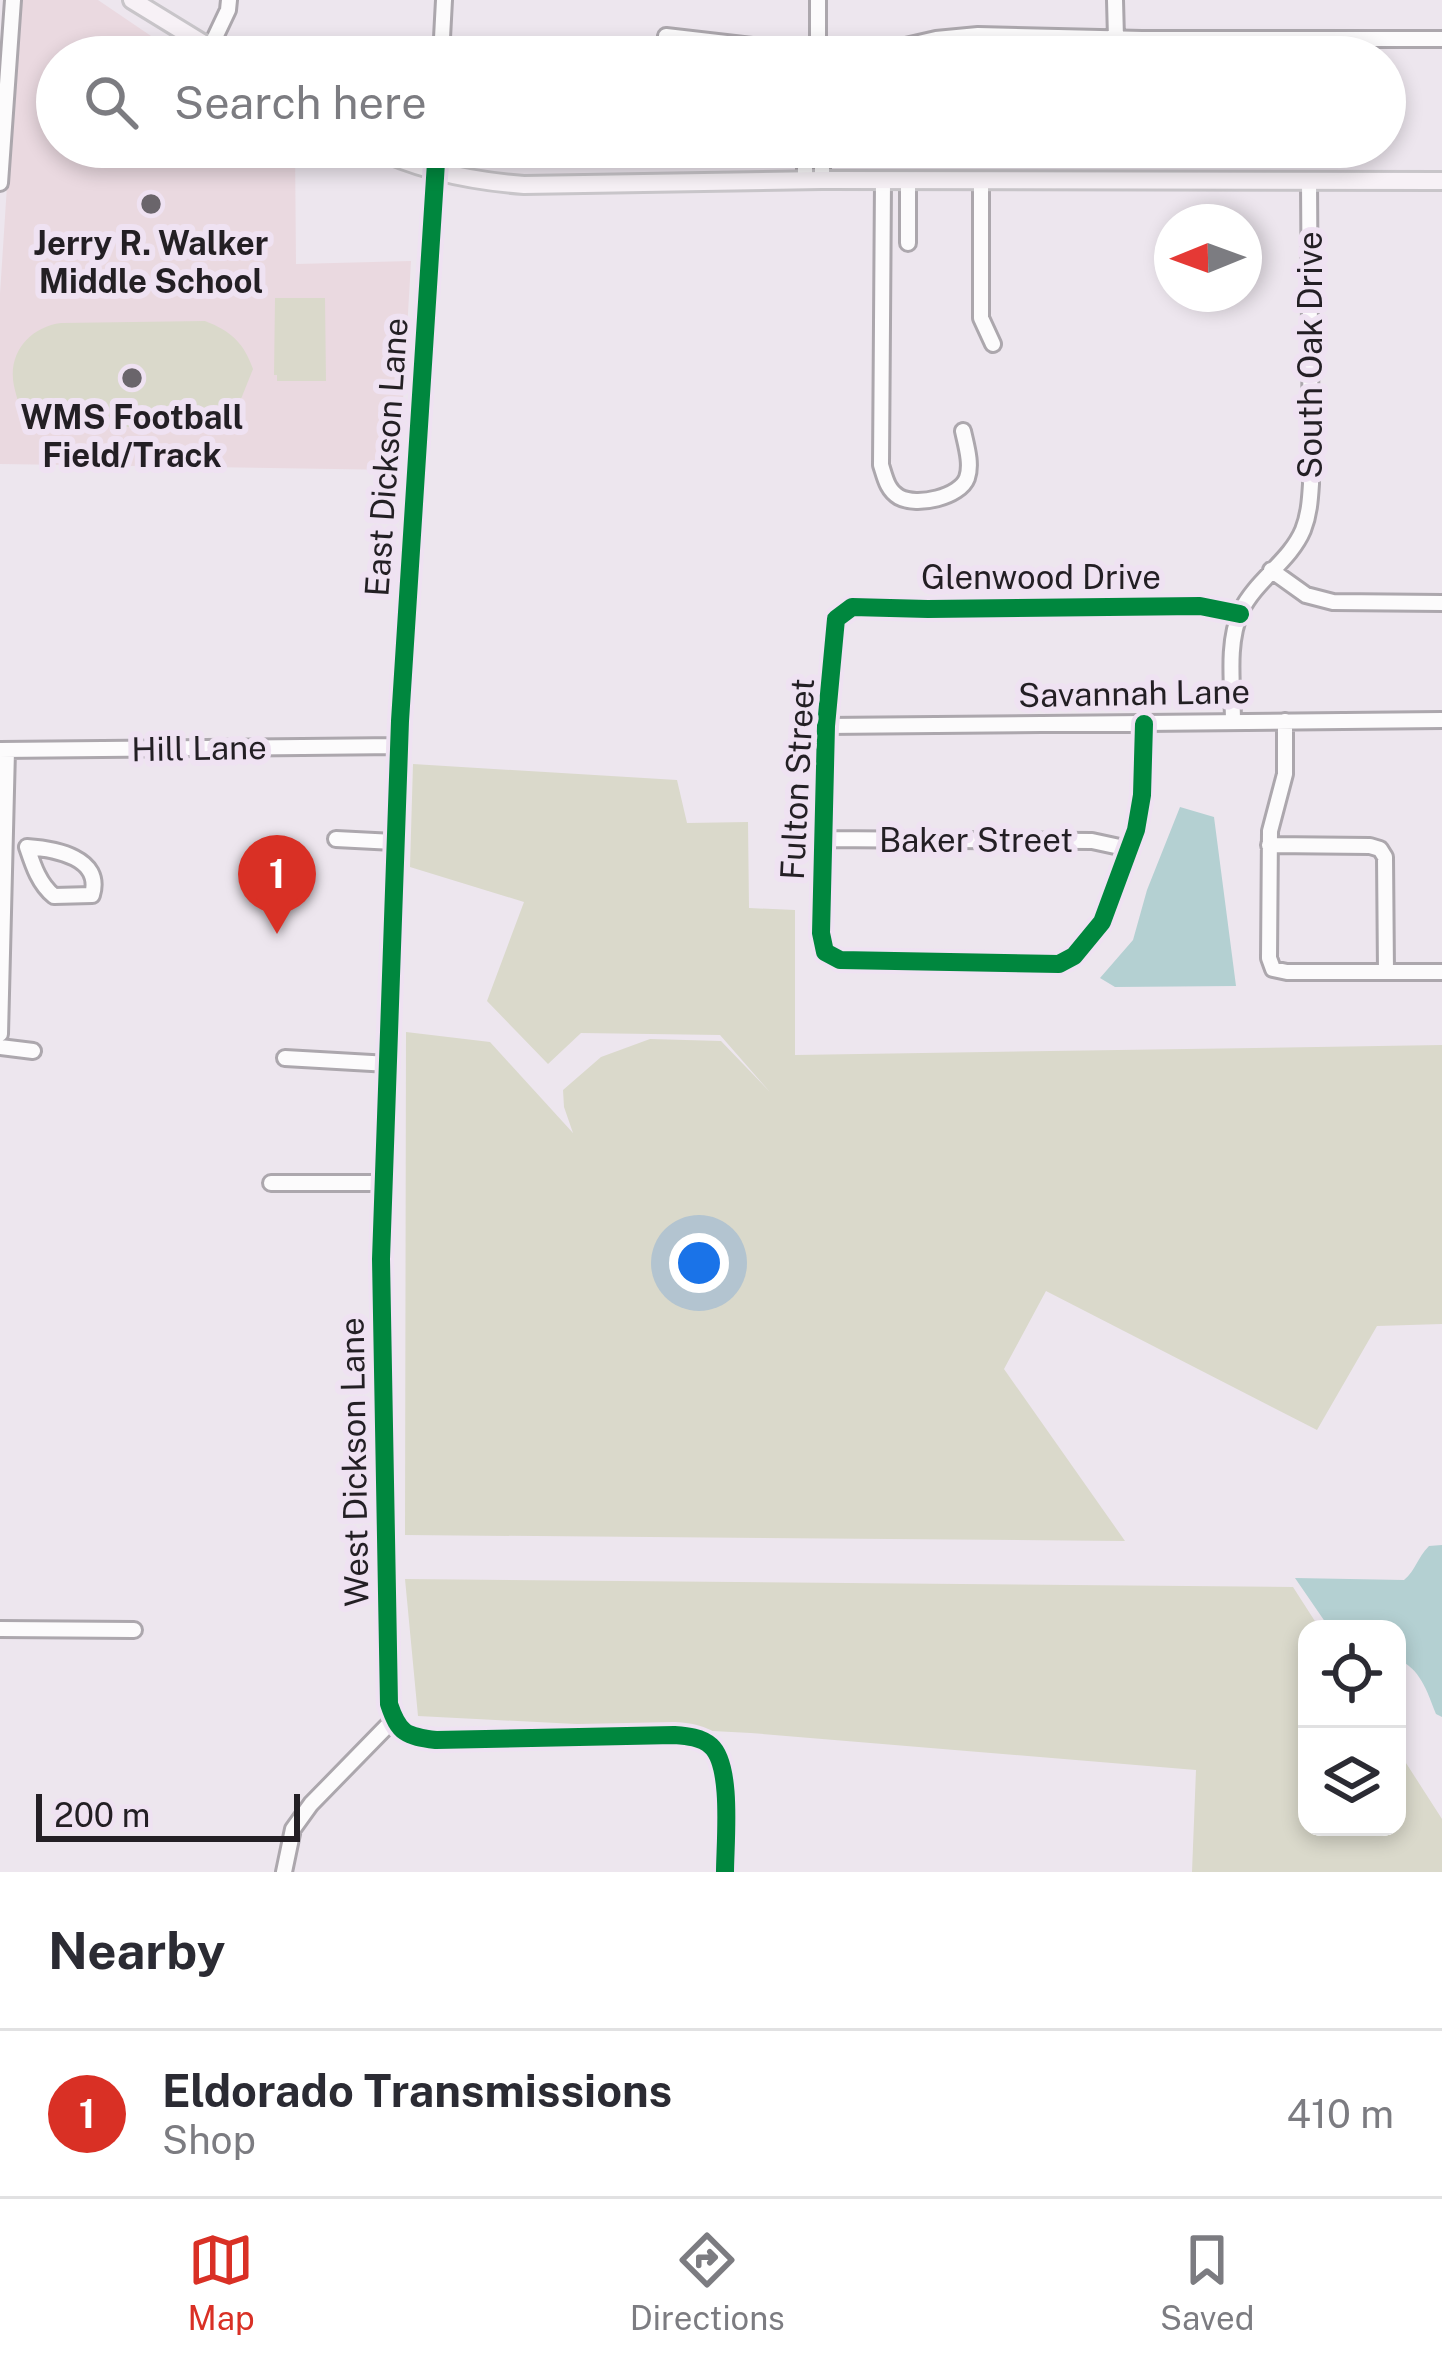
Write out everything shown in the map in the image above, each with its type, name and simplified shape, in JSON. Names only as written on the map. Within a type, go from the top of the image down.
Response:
[{"type":"main road","points":[[132,0],[192,36]]},
{"type":"main road","points":[[426,168],[478,182],[524,185],[814,180],[1442,181]]},
{"type":"street","points":[[0,183],[13,0]]},
{"type":"street","points":[[222,36],[229,0]]},
{"type":"street","points":[[442,36],[444,0]]},
{"type":"street","points":[[818,0],[818,36]]},
{"type":"street","points":[[1115,0],[1116,36]]},
{"type":"street","points":[[967,36],[1024,36]]},
{"type":"street","points":[[1406,39],[1442,39]]},
{"type":"street","name":"East Dickson Lane","points":[[399,746],[436,168]]},
{"type":"street","points":[[811,168],[814,180]]},
{"type":"street","points":[[814,180],[817,168]]},
{"type":"street","points":[[883,181],[881,465],[886,484],[899,497],[914,500],[959,490],[967,481],[969,466],[963,431]]},
{"type":"street","points":[[908,181],[908,243]]},
{"type":"street","points":[[981,181],[981,318],[993,344]]},
{"type":"street","name":"South Oak Drive","points":[[1233,722],[1232,643],[1240,614],[1257,585],[1301,534],[1310,498],[1310,182]]},
{"type":"street","points":[[1271,569],[1306,595],[1333,602],[1442,602]]},
{"type":"street","name":"Glenwood Drive","points":[[844,611],[852,607],[1200,606],[1240,614]]},
{"type":"street","name":"Fulton Street","points":[[844,611],[836,619],[826,726],[820,933],[825,952],[840,960],[1060,964],[1074,956],[1102,922],[1129,849]]},
{"type":"street","name":"Savannah Lane","points":[[826,726],[1442,720]]},
{"type":"street","points":[[1285,721],[1285,774],[1269,845],[1269,958],[1274,969],[1442,972]]},
{"type":"street","points":[[1129,849],[1142,795],[1144,724]]},
{"type":"street","name":"Hill Lane","points":[[4,750],[399,746]]},
{"type":"street","name":"West Dickson Lane","points":[[394,1719],[387,1676],[381,1259],[399,746]]},
{"type":"street","points":[[0,1032],[4,750]]},
{"type":"street","points":[[4,832],[27,847],[60,851],[91,869],[92,896],[49,893],[27,847]]},
{"type":"street","points":[[336,839],[394,842]]},
{"type":"street","name":"Baker Street","points":[[823,839],[1092,841],[1129,849]]},
{"type":"street","points":[[1269,845],[1380,849],[1385,857],[1386,972]]},
{"type":"street","points":[[0,1047],[32,1051]]},
{"type":"street","points":[[285,1058],[389,1064]]},
{"type":"street","points":[[271,1183],[384,1183]]},
{"type":"street","points":[[0,1629],[134,1630]]},
{"type":"street","points":[[284,1872],[293,1829],[311,1804],[394,1719],[409,1735],[436,1740],[690,1736],[707,1742],[724,1776],[725,1872]]},
{"type":"shaded area","name":"Jerry R. Walker Middle School","points":[[19,0],[98,0],[151,36],[36,36],[36,168],[295,168],[296,264],[411,261],[399,470],[0,464],[0,294]]},
{"type":"shaded area","points":[[275,298],[325,298],[326,381],[277,381]]},
{"type":"shaded area","name":"WMS Football Field/Track","points":[[205,321],[235,339],[253,369],[239,404],[240,423],[203,420],[191,428],[22,425],[14,363],[23,344],[40,330],[61,323]]},
{"type":"shaded area","points":[[413,764],[677,780],[687,823],[748,822],[749,908],[795,910],[795,1055],[1442,1045],[1442,1324],[1377,1326],[1317,1430],[1046,1291],[1004,1369],[1125,1541],[405,1535],[406,1032],[490,1042],[573,1133],[563,1090],[601,1057],[650,1039],[721,1041],[770,1092],[720,1035],[581,1033],[548,1064],[487,1001],[524,902],[410,867]]},
{"type":"shaded area","points":[[1180,807],[1214,817],[1236,986],[1115,987],[1100,978],[1133,940]]},
{"type":"shaded area","points":[[1442,1545],[1442,1717],[1406,1664],[1406,1620],[1324,1620],[1295,1578],[1404,1580],[1429,1546]]},
{"type":"shaded area","points":[[405,1579],[1293,1587],[1314,1620],[1298,1620],[1298,1836],[1406,1836],[1406,1763],[1442,1819],[1442,1872],[1192,1872],[1196,1770],[751,1733],[418,1716]]},
{"type":"cycle path","points":[[436,168],[400,721],[381,1259],[389,1704],[405,1732],[436,1740],[674,1735],[703,1741],[718,1756],[722,1770],[725,1872]]},
{"type":"cycle path","points":[[1144,724],[1136,830],[1102,922],[1074,956],[1059,964],[840,960],[825,952],[821,933],[826,726],[836,619],[852,607],[1200,606],[1240,614]]},
{"type":"place","name":"Jerry R. Walker Middle School","points":[[151,204]]},
{"type":"place","name":"WMS Football Field/Track","points":[[132,378]]},
{"type":"place","name":"Eldorado Transmissions","points":[[277,934]]}]
